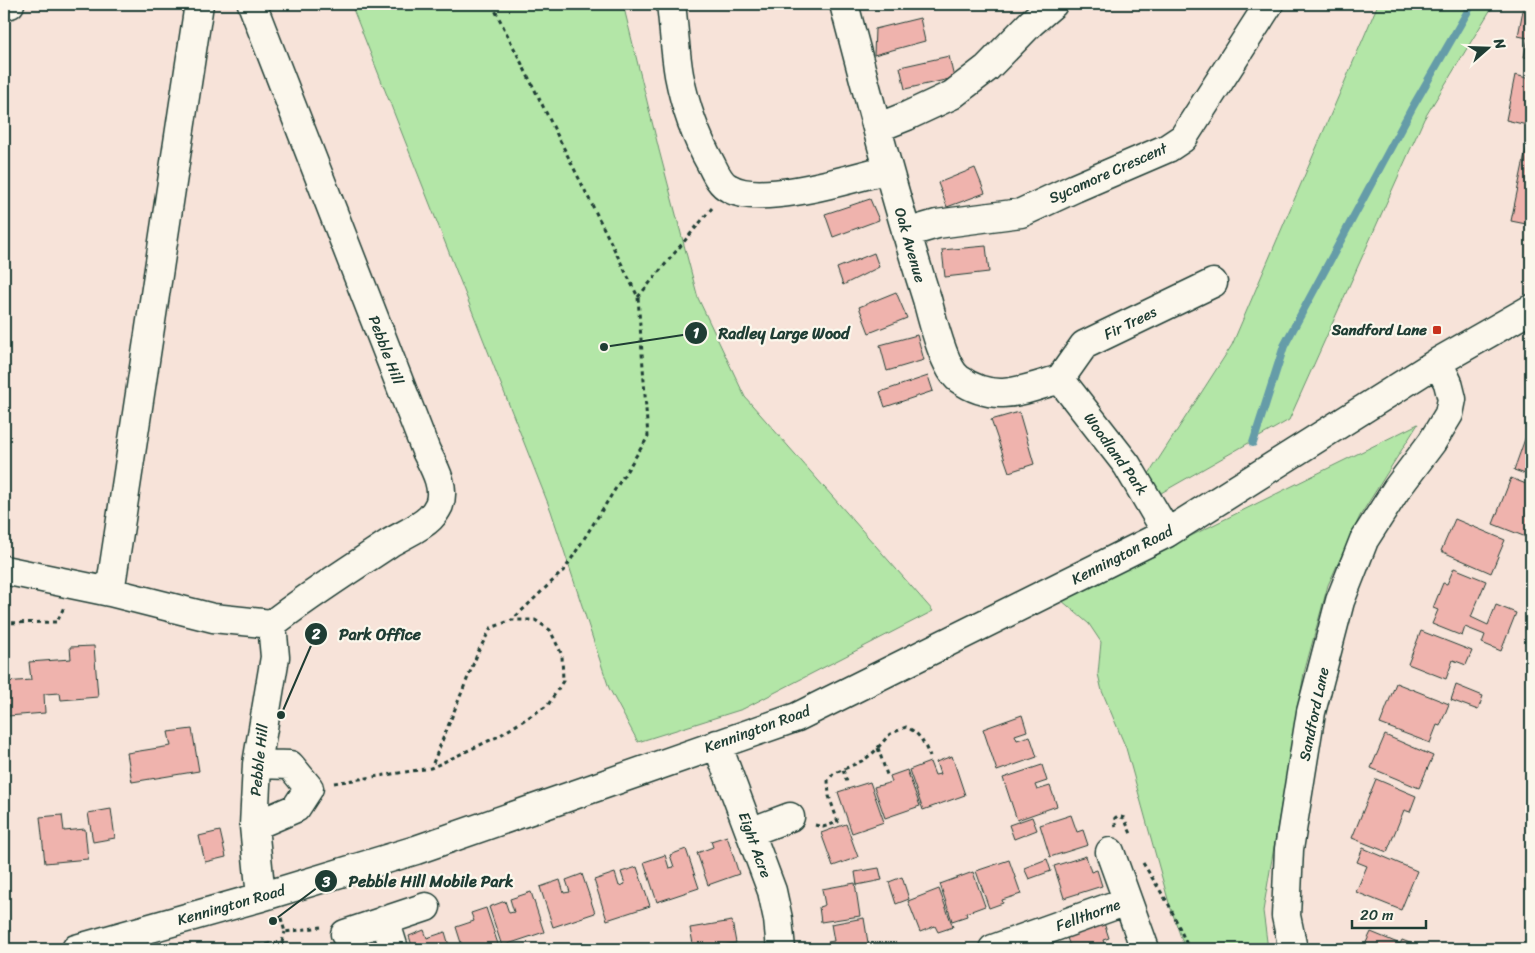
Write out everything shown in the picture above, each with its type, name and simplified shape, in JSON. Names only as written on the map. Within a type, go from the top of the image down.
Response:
[{"type":"street","points":[[4,6],[10,4]]},
{"type":"street","points":[[110,592],[199,4]]},
{"type":"street","name":"Pebble Hill","points":[[252,4],[437,475],[441,492],[438,505],[431,517],[300,602],[272,624],[275,657],[257,764],[254,826],[261,897]]},
{"type":"street","points":[[671,4],[679,75],[688,110],[701,146],[717,176],[728,188],[750,195],[786,192],[832,184],[888,169]]},
{"type":"street","name":"Oak Avenue","points":[[844,4],[906,233],[945,358],[956,377],[976,390],[994,393],[1016,392],[1060,379]]},
{"type":"street","points":[[877,128],[952,95],[987,68],[1030,23],[1052,4]]},
{"type":"street","name":"Sycamore Crescent","points":[[906,233],[937,224],[1021,213],[1168,148],[1183,138],[1270,4]]},
{"type":"street","name":"Fir Trees","points":[[1060,379],[1084,345],[1213,283]]},
{"type":"street","name":"Kennington Road","points":[[76,949],[261,897],[416,850],[797,717],[1166,533],[1438,362],[1531,308]]},
{"type":"street","name":"Sandford Lane","points":[[1293,949],[1286,916],[1289,849],[1311,712],[1340,601],[1364,540],[1396,490],[1432,442],[1449,414],[1452,398],[1448,383],[1438,362]]},
{"type":"street","name":"Woodland Park","points":[[1060,379],[1127,465],[1166,533]]},
{"type":"street","points":[[4,570],[110,592],[213,618],[272,624]]},
{"type":"street","name":"Eight Acre","points":[[717,744],[772,892],[778,919],[781,949]]},
{"type":"street","points":[[254,826],[296,808],[309,788],[290,765],[257,764]]},
{"type":"street","points":[[750,832],[790,817]]},
{"type":"street","name":"Fellthorne","points":[[1110,852],[1145,949]]},
{"type":"street","name":"Fellthorne","points":[[993,949],[1127,901]]},
{"type":"street","points":[[345,934],[426,907]]},
{"type":"street","points":[[385,920],[394,949]]},
{"type":"path","points":[[492,4],[638,297],[648,437],[565,569],[512,620]]},
{"type":"path","points":[[638,297],[728,188]]},
{"type":"path","points":[[4,622],[57,622],[75,584]]},
{"type":"path","points":[[309,788],[431,768],[499,736],[548,705],[563,681],[562,655],[550,630],[535,620],[512,620],[492,628],[479,650],[431,768]]},
{"type":"path","points":[[790,817],[823,827],[838,822],[829,796],[828,781],[833,774],[864,760],[890,734],[906,727],[916,731],[930,757]]},
{"type":"path","points":[[878,747],[888,778]]},
{"type":"path","points":[[843,770],[848,785]]},
{"type":"path","points":[[281,917],[285,932],[282,942],[284,949]]},
{"type":"path","points":[[285,932],[328,926],[345,934]]},
{"type":"path","points":[[196,949],[199,947],[243,948],[282,942]]},
{"type":"green space","points":[[351,4],[623,4],[698,298],[745,397],[933,611],[743,709],[638,742],[609,688],[551,511]]},
{"type":"green space","points":[[1378,4],[1494,4],[1424,119],[1289,420],[1161,493],[1147,477],[1232,345]]},
{"type":"green space","points":[[1418,424],[1360,516],[1328,585],[1304,673],[1263,911],[1268,949],[1185,949],[1169,903],[1126,748],[1102,691],[1098,674],[1101,642],[1089,624],[1061,600]]},
{"type":"building","points":[[1523,10],[1531,12],[1531,58],[1524,57],[1528,38],[1518,36]]},
{"type":"building","points":[[920,18],[925,41],[874,55],[875,29]]},
{"type":"building","points":[[949,56],[954,78],[905,89],[900,67]]},
{"type":"building","points":[[1515,75],[1531,79],[1531,126],[1506,120]]},
{"type":"building","points":[[1527,145],[1531,146],[1531,225],[1511,221]]},
{"type":"building","points":[[975,168],[985,193],[947,207],[938,183]]},
{"type":"building","points":[[870,199],[879,220],[833,237],[825,214]]},
{"type":"building","points":[[986,246],[989,272],[945,277],[942,250]]},
{"type":"building","points":[[874,253],[879,267],[843,285],[837,268]]},
{"type":"building","points":[[896,292],[907,318],[869,333],[859,307]]},
{"type":"building","points":[[917,335],[924,360],[887,371],[880,345]]},
{"type":"building","points":[[928,376],[933,391],[885,407],[880,392]]},
{"type":"building","points":[[1019,412],[1034,464],[1009,472],[991,420]]},
{"type":"building","points":[[1526,436],[1531,438],[1531,476],[1514,470]]},
{"type":"building","points":[[1511,478],[1531,486],[1531,539],[1493,524]]},
{"type":"building","points":[[1455,519],[1505,540],[1491,573],[1441,551]]},
{"type":"building","points":[[1454,568],[1486,581],[1471,617],[1488,625],[1496,605],[1516,613],[1501,651],[1482,643],[1485,635],[1465,627],[1462,636],[1432,624],[1438,610],[1433,608],[1443,583],[1447,584]]},
{"type":"building","points":[[1421,631],[1472,651],[1466,665],[1453,660],[1446,679],[1408,664]]},
{"type":"building","points":[[94,646],[98,697],[61,700],[60,693],[44,694],[45,713],[8,716],[5,682],[31,680],[29,662],[71,659],[70,647]]},
{"type":"building","points":[[1396,683],[1449,704],[1440,726],[1437,725],[1430,743],[1380,724]]},
{"type":"building","points":[[1456,685],[1483,696],[1478,710],[1451,700]]},
{"type":"building","points":[[1022,715],[1027,731],[1015,735],[1017,740],[1030,736],[1037,757],[997,771],[983,729]]},
{"type":"building","points":[[192,729],[199,771],[132,782],[127,753],[171,746],[168,732]]},
{"type":"building","points":[[1385,735],[1433,756],[1419,788],[1371,768]]},
{"type":"building","points":[[952,756],[965,795],[923,810],[909,770],[930,762],[935,775],[940,774],[936,762]]},
{"type":"building","points":[[1042,765],[1047,781],[1035,785],[1037,790],[1050,786],[1057,806],[1017,820],[1003,778]]},
{"type":"building","points":[[907,770],[920,806],[885,818],[874,787],[892,782],[890,776]]},
{"type":"building","points":[[1376,779],[1416,796],[1410,812],[1404,810],[1387,852],[1352,838]]},
{"type":"building","points":[[870,782],[884,822],[852,833],[838,792]]},
{"type":"building","points":[[111,809],[115,838],[93,842],[88,813]]},
{"type":"building","points":[[62,815],[64,831],[85,829],[88,859],[45,863],[40,817]]},
{"type":"building","points":[[1071,815],[1077,832],[1083,830],[1088,845],[1050,857],[1040,825]]},
{"type":"building","points":[[1032,817],[1037,830],[1014,839],[1009,825]]},
{"type":"building","points":[[846,824],[858,857],[833,866],[821,833]]},
{"type":"building","points":[[220,831],[226,857],[205,862],[199,836]]},
{"type":"building","points":[[727,836],[739,874],[708,885],[697,853],[713,847],[711,841]]},
{"type":"building","points":[[1363,848],[1417,871],[1401,910],[1356,892],[1367,866],[1357,862]]},
{"type":"building","points":[[686,849],[699,888],[657,902],[644,862],[665,855],[669,868],[674,867],[670,855]]},
{"type":"building","points":[[1086,856],[1091,872],[1097,870],[1102,886],[1064,898],[1054,866]]},
{"type":"building","points":[[1047,859],[1051,871],[1029,879],[1024,868]]},
{"type":"building","points":[[1009,860],[1021,894],[1002,900],[1003,903],[989,908],[976,871]]},
{"type":"building","points":[[637,867],[650,906],[607,920],[594,880],[615,873],[619,886],[625,884],[621,872]]},
{"type":"building","points":[[879,868],[882,880],[857,885],[855,872]]},
{"type":"building","points":[[973,872],[985,906],[966,913],[967,916],[952,921],[940,884]]},
{"type":"building","points":[[582,874],[595,913],[553,927],[540,887],[560,880],[564,893],[570,892],[566,880]]},
{"type":"building","points":[[902,877],[909,899],[896,904],[889,882]]},
{"type":"building","points":[[855,883],[860,916],[821,922],[819,907],[825,905],[822,889]]},
{"type":"building","points":[[939,889],[953,927],[938,932],[935,926],[920,932],[908,901]]},
{"type":"building","points":[[531,892],[544,932],[502,946],[489,907],[505,901],[509,913],[514,912],[510,899]]},
{"type":"building","points":[[486,908],[499,947],[492,949],[463,949],[456,927],[474,921],[471,913]]},
{"type":"building","points":[[864,918],[869,949],[829,949],[828,942],[834,941],[831,924]]},
{"type":"building","points":[[732,921],[736,943],[722,945],[723,949],[694,949],[690,928]]},
{"type":"building","points":[[1104,923],[1109,938],[1103,940],[1106,949],[1071,949],[1066,935]]},
{"type":"building","points":[[424,930],[427,938],[445,932],[450,949],[413,949],[409,936]]},
{"type":"building","points":[[1371,932],[1400,944],[1402,940],[1420,947],[1419,949],[1363,949]]},
{"type":"waterway","points":[[1253,443],[1284,346],[1412,108],[1472,4]]},
{"type":"place","name":"Sandford Lane","points":[[1437,330]]},
{"type":"place","name":"Radley Large Wood","points":[[604,347]]},
{"type":"place","name":"Park Office","points":[[281,715]]},
{"type":"place","name":"Pebble Hill Mobile Park","points":[[273,921]]}]
